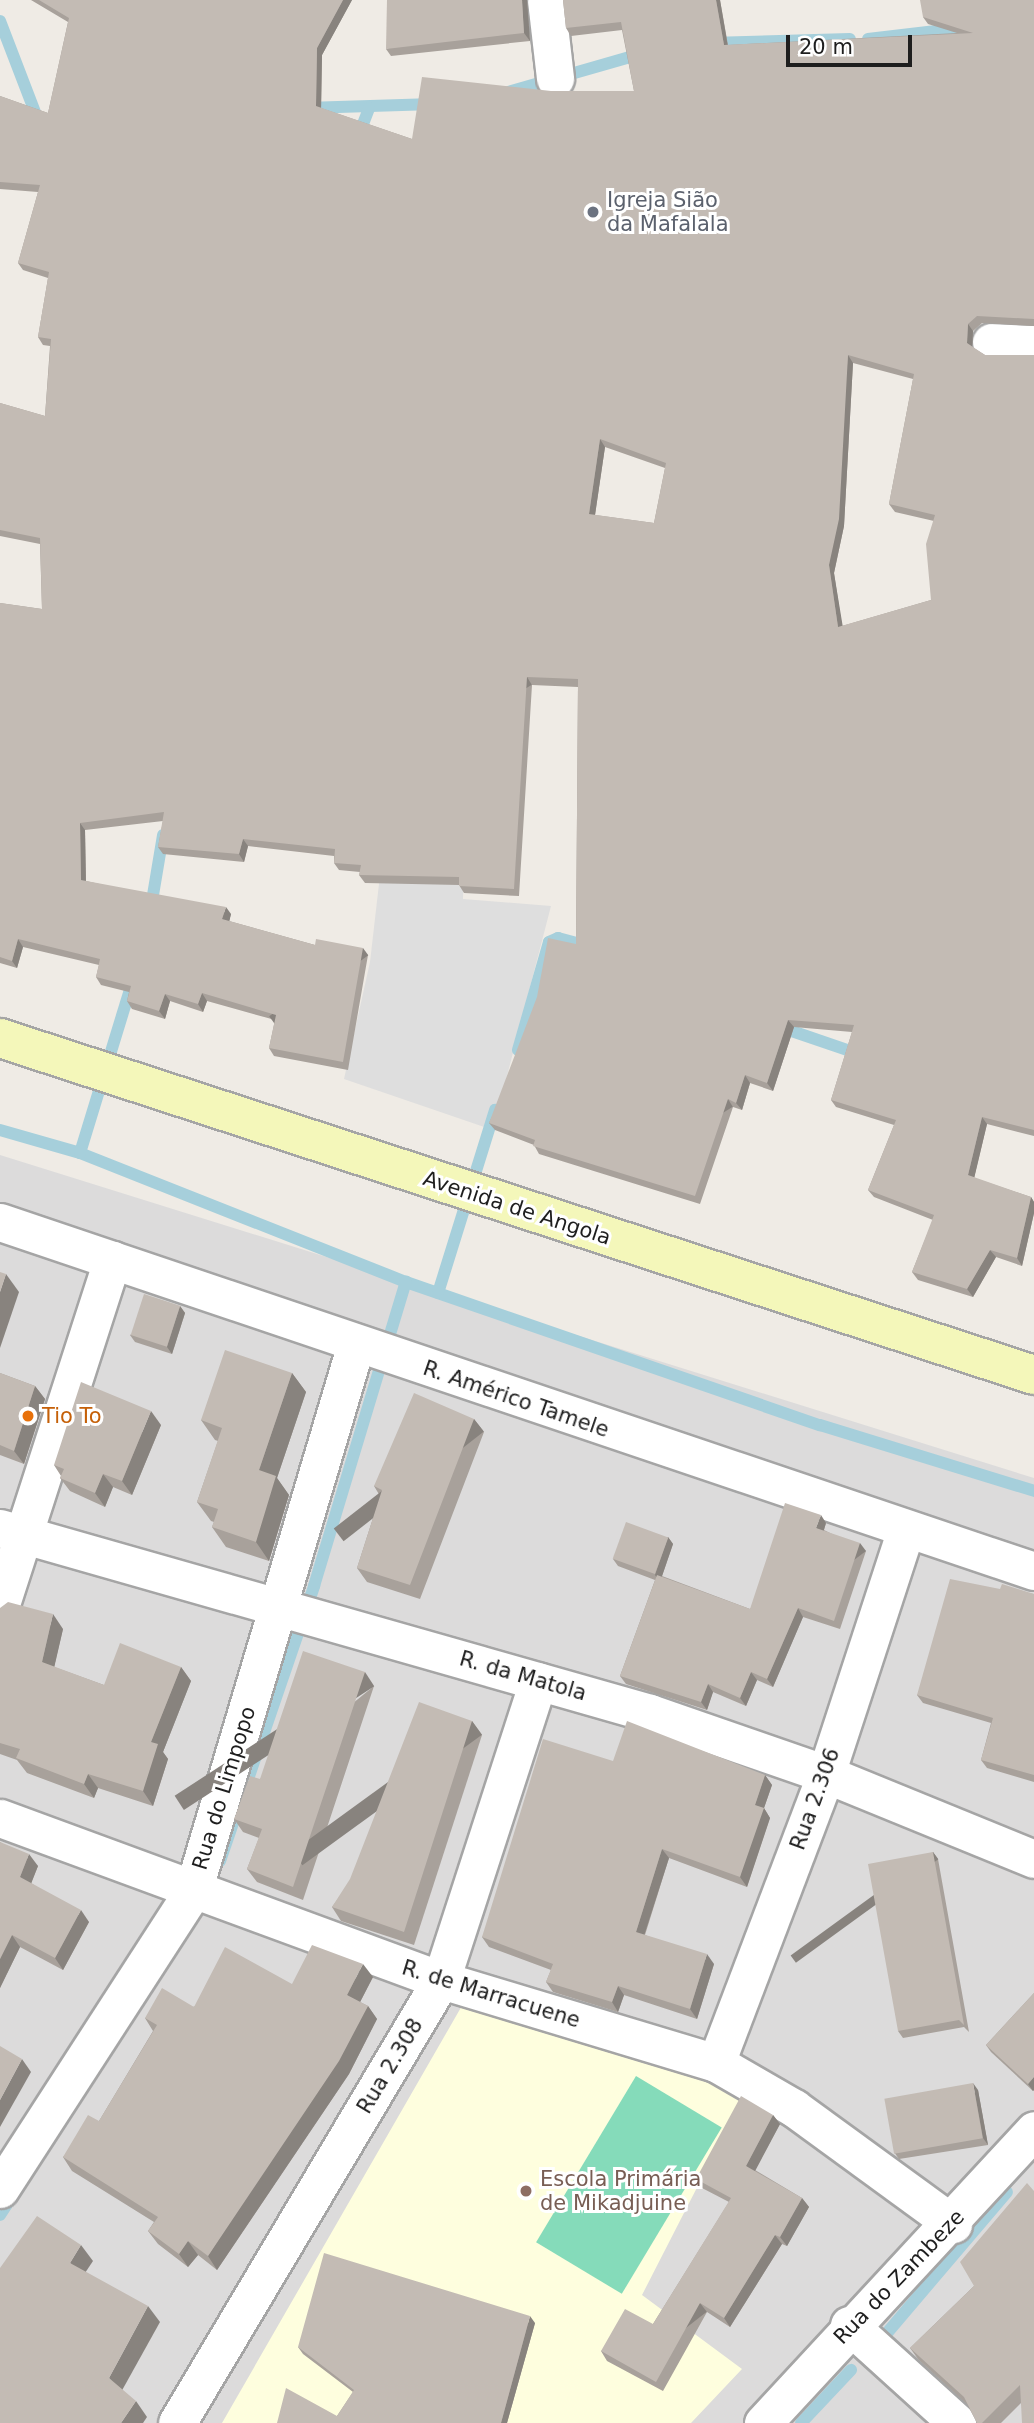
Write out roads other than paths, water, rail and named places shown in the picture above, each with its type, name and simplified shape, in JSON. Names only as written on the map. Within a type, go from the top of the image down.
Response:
[{"type":"main road","name":"Avenida de Angola","points":[[0,1038],[1034,1376]]},
{"type":"street","points":[[546,0],[555,78]]},
{"type":"street","points":[[991,342],[1034,344]]},
{"type":"street","name":"R. Américo Tamele","points":[[0,1222],[905,1532],[1034,1572]]},
{"type":"street","points":[[0,1607],[13,1532],[112,1260]]},
{"type":"street","name":"Rua do Limpopo","points":[[0,2189],[193,1891],[356,1344]]},
{"type":"street","name":"R. da Matola","points":[[13,1532],[538,1681],[826,1774],[1034,1859]]},
{"type":"street","name":"Rua 2.306","points":[[716,2063],[826,1774],[905,1532]]},
{"type":"street","name":"Rua 2.308","points":[[177,2423],[441,1980],[538,1681]]},
{"type":"street","name":"R. de Marracuene","points":[[0,1818],[441,1980],[716,2063],[794,2108],[953,2224]]},
{"type":"street","name":"Rua do Zambeze","points":[[764,2423],[849,2325],[953,2224],[1034,2130]]},
{"type":"street","points":[[849,2325],[957,2423]]},
{"type":"waterway","points":[[0,21],[40,125]]},
{"type":"waterway","points":[[868,39],[961,28]]},
{"type":"waterway","points":[[710,43],[850,39]]},
{"type":"waterway","points":[[508,92],[644,53]]},
{"type":"waterway","points":[[306,108],[434,104]]},
{"type":"waterway","points":[[358,137],[369,108]]},
{"type":"waterway","points":[[151,907],[163,835]]},
{"type":"waterway","points":[[518,1050],[549,942],[558,938],[591,947]]},
{"type":"waterway","points":[[80,1153],[131,986]]},
{"type":"waterway","points":[[777,1026],[859,1054]]},
{"type":"waterway","points":[[438,1293],[495,1110]]},
{"type":"waterway","points":[[0,1130],[80,1153],[406,1282],[820,1425],[1034,1491]]},
{"type":"waterway","points":[[220,1861],[314,1586],[406,1282]]},
{"type":"waterway","points":[[0,2215],[15,2192]]},
{"type":"waterway","points":[[887,2333],[1007,2192]]},
{"type":"waterway","points":[[801,2423],[851,2370]]},
{"type":"place","name":"Igreja Sião da Mafalala","points":[[593,212]]},
{"type":"place","name":"Tio To","points":[[28,1416]]},
{"type":"place","name":"Escola Primária de Mikadjuine","points":[[526,2191]]}]
